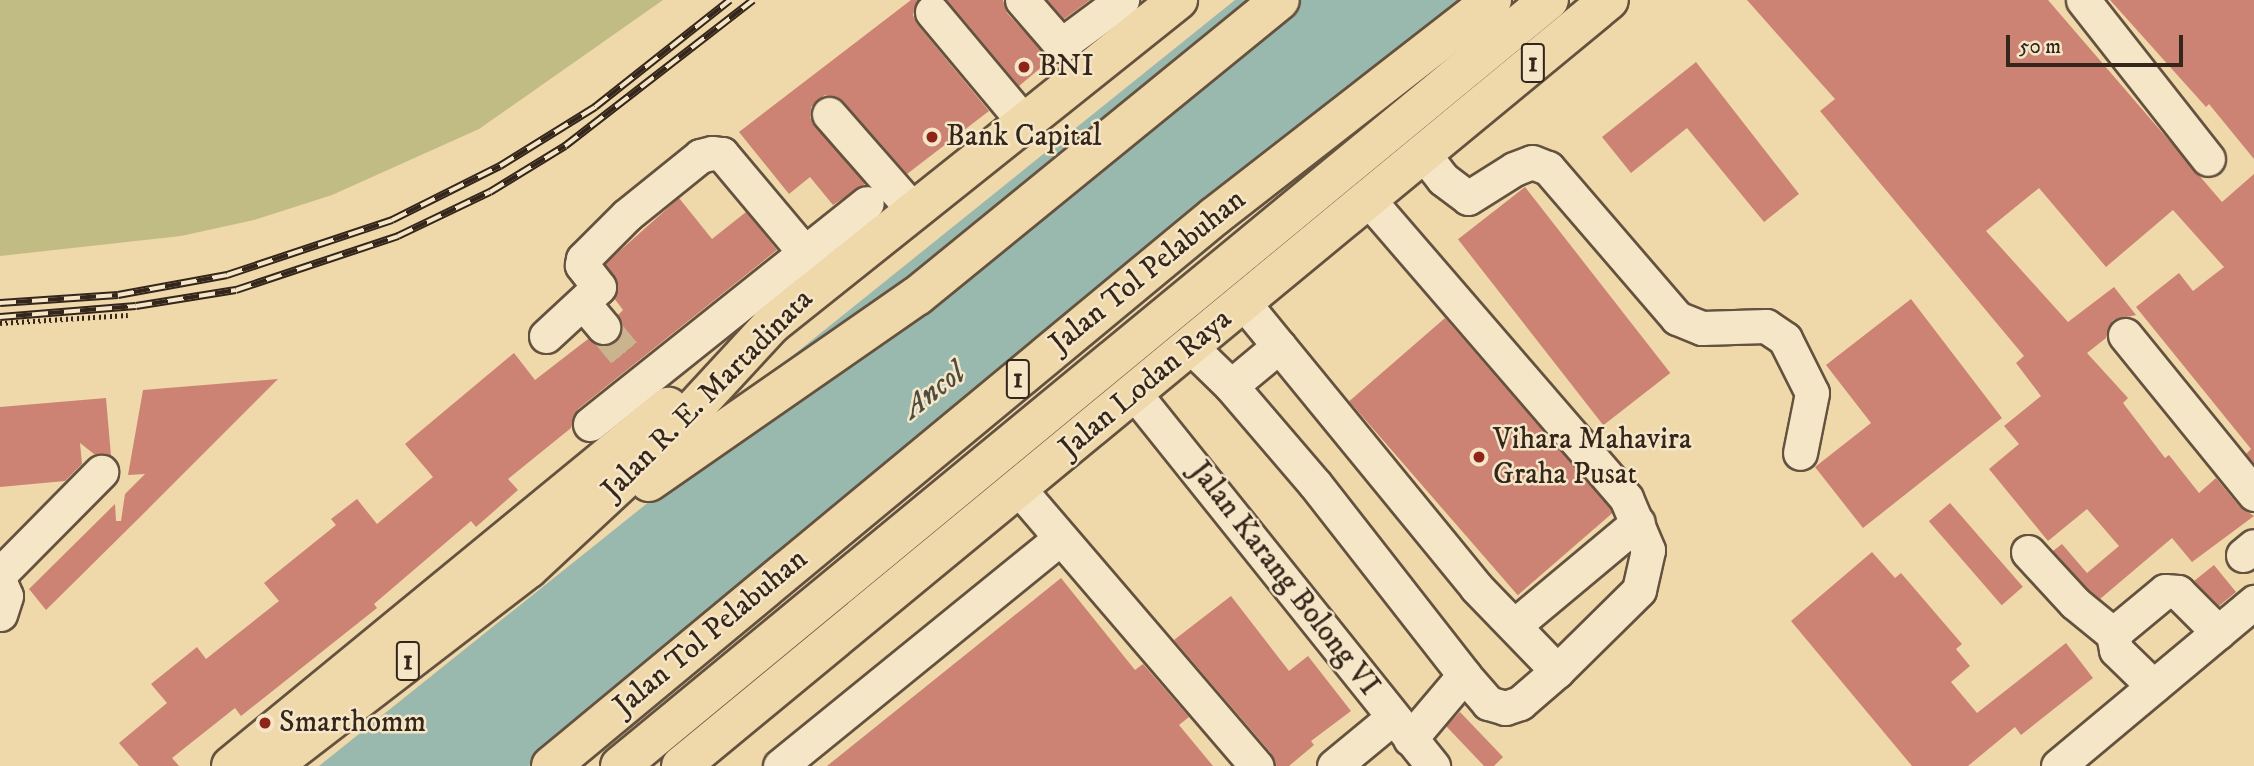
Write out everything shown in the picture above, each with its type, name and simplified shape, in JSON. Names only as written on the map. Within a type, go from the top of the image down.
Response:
[{"type":"highway","name":"Jalan R. E. Martadinata","points":[[280,759],[528,569],[653,453],[771,325],[817,266],[914,211],[1178,0]]},
{"type":"highway","points":[[528,569],[682,457],[917,296],[1280,0]]},
{"type":"highway","name":"Jalan Tol Pelabuhan","points":[[551,766],[1215,216],[1492,0]]},
{"type":"highway","name":"Jalan Tol Pelabuhan","points":[[620,766],[1549,0]]},
{"type":"highway","name":"Jalan Lodan Raya","points":[[681,766],[1135,394],[1422,152],[1609,0]]},
{"type":"highway","points":[[1457,126],[1525,78],[1626,0]]},
{"type":"highway","points":[[231,766],[653,385],[771,325]]},
{"type":"street","points":[[1021,0],[1061,45],[1122,0]]},
{"type":"street","points":[[2083,0],[2207,159]]},
{"type":"street","points":[[932,12],[1024,122]]},
{"type":"street","points":[[829,114],[914,211]]},
{"type":"street","points":[[1422,152],[1443,179],[1468,198],[1514,169],[1532,162],[1548,168],[1677,318],[1702,328],[1766,326],[1785,339],[1812,393],[1800,453]]},
{"type":"street","points":[[546,336],[593,316],[598,287],[582,265],[583,259],[627,215],[700,156],[723,154],[817,266]]},
{"type":"street","points":[[1190,346],[1231,386],[1315,484],[1489,704],[1504,708],[1520,703],[1557,671],[1639,590],[1648,550],[1626,498],[1367,198]]},
{"type":"street","points":[[590,424],[653,385],[817,266],[867,203]]},
{"type":"street","points":[[1243,302],[1459,566],[1557,671]]},
{"type":"street","points":[[2125,335],[2254,494]]},
{"type":"street","points":[[1231,386],[1279,346]]},
{"type":"street","name":"Jalan Karang Bolong VI","points":[[1135,394],[1433,766]]},
{"type":"street","points":[[0,574],[101,472]]},
{"type":"street","points":[[1019,489],[1256,766]]},
{"type":"street","points":[[1515,625],[1638,522]]},
{"type":"street","points":[[780,766],[1059,538]]},
{"type":"street","points":[[2028,552],[2075,603],[2113,634],[2116,650],[2154,687]]},
{"type":"street","points":[[0,582],[6,596],[0,614]]},
{"type":"street","points":[[2113,634],[2165,591],[2178,592],[2218,632]]},
{"type":"street","points":[[2059,766],[2254,602]]},
{"type":"street","points":[[1334,766],[1401,728],[1464,675]]},
{"type":"path","points":[[0,323],[128,315]]},
{"type":"shaded area","points":[[0,0],[663,0],[479,129],[332,195],[254,220],[181,236],[0,256]]},
{"type":"water","name":"Ancol","points":[[1235,0],[1460,0],[529,766],[319,766],[665,489],[791,357]]},
{"type":"building","points":[[911,0],[918,0],[913,15],[917,24],[989,111],[907,174],[843,101],[825,95],[811,107],[810,118],[865,184],[833,205],[810,177],[789,194],[739,132]]},
{"type":"building","points":[[947,0],[1003,0],[1007,13],[1050,60],[1019,86]]},
{"type":"building","points":[[1047,0],[1090,0],[1064,19]]},
{"type":"building","points":[[1747,0],[2048,0],[2222,202],[2254,174],[2254,463],[2246,454],[2251,449],[2136,307],[2179,273],[2193,291],[2224,267],[2173,210],[2106,267],[2039,188],[1986,231],[2068,322],[2114,287],[2136,315],[2113,320],[2106,338],[2087,353],[2128,398],[2123,403],[2165,458],[2169,455],[2199,493],[2216,478],[2239,506],[2254,516],[2192,562],[2172,538],[2100,599],[2088,589],[2053,551],[2062,544],[2087,573],[2119,546],[2087,509],[2048,541],[1989,469],[2019,444],[2004,426],[2041,396],[2016,363],[2024,356],[1820,111],[1835,99]]},
{"type":"building","points":[[2110,0],[2254,0],[2254,159],[2209,104],[2206,107]]},
{"type":"building","points":[[1696,62],[1799,194],[1764,222],[1687,128],[1631,173],[1602,137]]},
{"type":"building","points":[[1525,187],[1670,373],[1603,425],[1458,239]]},
{"type":"building","points":[[679,198],[712,239],[746,212],[777,250],[578,409],[571,428],[508,479],[518,490],[476,527],[471,521],[374,604],[377,608],[241,716],[235,708],[172,758],[179,766],[139,766],[119,743],[167,703],[151,684],[197,647],[206,659],[279,601],[264,583],[336,525],[331,519],[357,499],[377,524],[433,477],[405,444],[514,353],[535,380],[588,339],[606,346],[616,341],[622,324],[618,315],[623,310],[614,298],[618,283],[605,264]]},
{"type":"building","points":[[1911,299],[2002,418],[1863,528],[1815,467],[1871,423],[1826,365]]},
{"type":"building","name":"Vihara Mahavira Graha Pusat","points":[[1445,318],[1614,512],[1518,595],[1349,401]]},
{"type":"building","points":[[278,379],[46,610],[29,589],[115,504],[116,521],[121,521],[125,494],[145,474],[128,475],[143,390]]},
{"type":"building","points":[[106,398],[111,456],[94,454],[80,443],[82,464],[65,481],[0,487],[0,407]]},
{"type":"building","points":[[1950,503],[2023,587],[2002,605],[1929,521]]},
{"type":"building","points":[[1872,552],[1895,578],[1901,573],[1962,644],[1956,649],[1970,666],[1951,682],[1977,713],[2066,643],[2093,678],[2021,735],[2015,727],[1968,766],[1912,766],[1791,621]]},
{"type":"building","points":[[2214,565],[2236,592],[2219,606],[2194,581]]},
{"type":"building","points":[[1061,578],[1135,670],[1143,664],[1189,717],[1179,725],[1213,766],[827,766]]},
{"type":"building","points":[[1231,596],[1289,671],[1308,656],[1351,711],[1311,741],[1314,745],[1289,766],[1275,766],[1271,753],[1174,640]]},
{"type":"building","points":[[1460,712],[1503,757],[1494,766],[1484,766],[1446,726]]},
{"type":"tunnel","points":[[603,327],[641,373]]},
{"type":"railway","points":[[0,303],[118,295],[227,275],[392,220],[500,166],[595,107],[730,0]]},
{"type":"railway","points":[[0,317],[136,306],[236,290],[398,236],[490,192],[565,146],[753,0]]},
{"type":"place","name":"BNI","points":[[1024,67]]},
{"type":"place","name":"Bank Capital","points":[[932,137]]},
{"type":"place","name":"Vihara Mahavira Graha Pusat","points":[[1479,457]]},
{"type":"place","name":"Smarthomm","points":[[265,723]]}]
